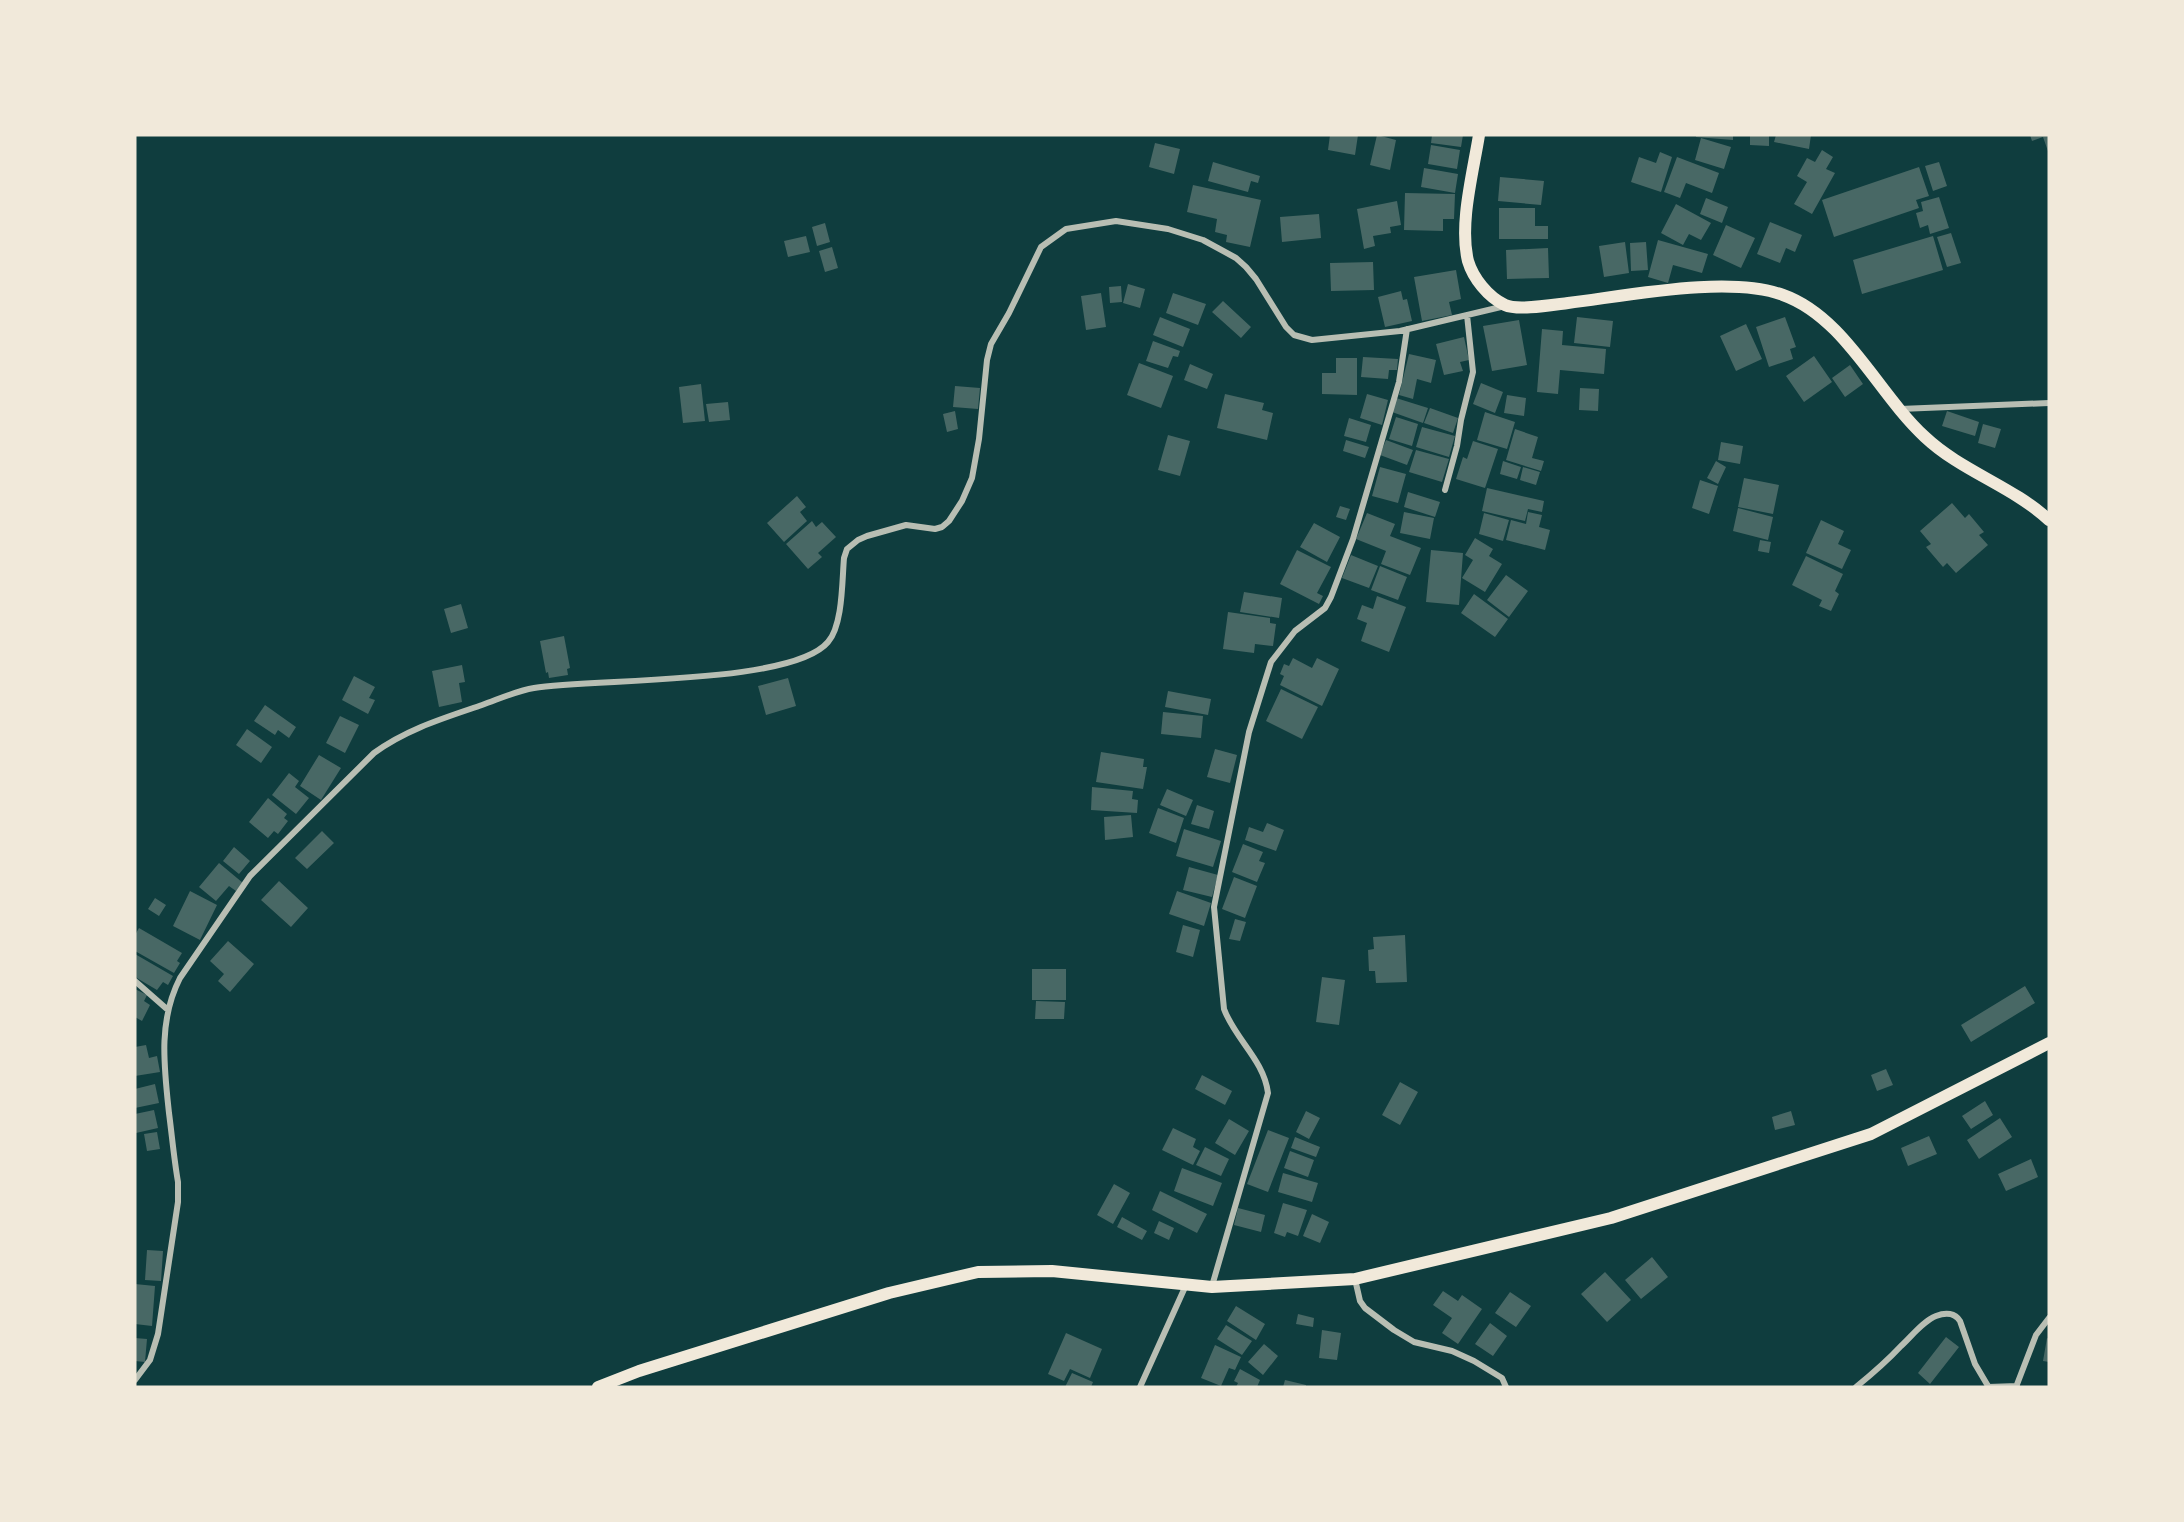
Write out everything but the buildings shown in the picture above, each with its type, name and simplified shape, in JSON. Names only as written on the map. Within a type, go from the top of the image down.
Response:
[{"type":"main road","points":[[1479,135],[1465,239],[1468,262],[1478,281],[1490,294],[1506,305],[1535,307],[1670,290],[1736,286],[1782,294],[1808,305],[1828,321],[1898,409],[1926,438],[1956,460],[2020,498],[2049,520]]},
{"type":"main road","points":[[598,1387],[639,1371],[889,1293],[978,1272],[1053,1271],[1212,1287],[1355,1279],[1611,1218],[1871,1134],[2049,1043]]},
{"type":"street","points":[[135,1380],[150,1360],[158,1334],[178,1202],[178,1182],[164,1057],[168,1010],[172,994],[180,978],[250,876],[358,767],[391,741],[416,727],[533,688],[745,671],[794,661],[810,656],[820,649],[829,641],[836,627],[847,549],[858,540],[906,525],[935,529],[942,527],[949,521],[962,501],[972,478],[991,344],[1041,247],[1065,229],[1116,221],[1191,234],[1236,258],[1256,279],[1286,327],[1294,335],[1312,340],[1407,329],[1506,305]]},
{"type":"street","points":[[1445,490],[1473,372],[1467,315]]},
{"type":"street","points":[[1212,1287],[1269,1093],[1263,1071],[1229,1022],[1224,1009],[1214,912],[1249,732],[1271,662],[1295,631],[1325,608],[1335,587],[1353,539],[1399,382],[1407,329]]},
{"type":"street","points":[[1898,409],[2049,403]]},
{"type":"street","points":[[135,981],[168,1010]]},
{"type":"street","points":[[1355,1279],[1360,1301],[1365,1308],[1394,1330],[1414,1342],[1452,1351],[1474,1361],[1502,1378],[1506,1387]]},
{"type":"street","points":[[1140,1387],[1186,1285]]},
{"type":"street","points":[[1856,1387],[1921,1327],[1936,1316],[1950,1314],[1956,1316],[1960,1321],[1975,1364],[1988,1387],[2017,1387],[2036,1335],[2049,1318]]}]
